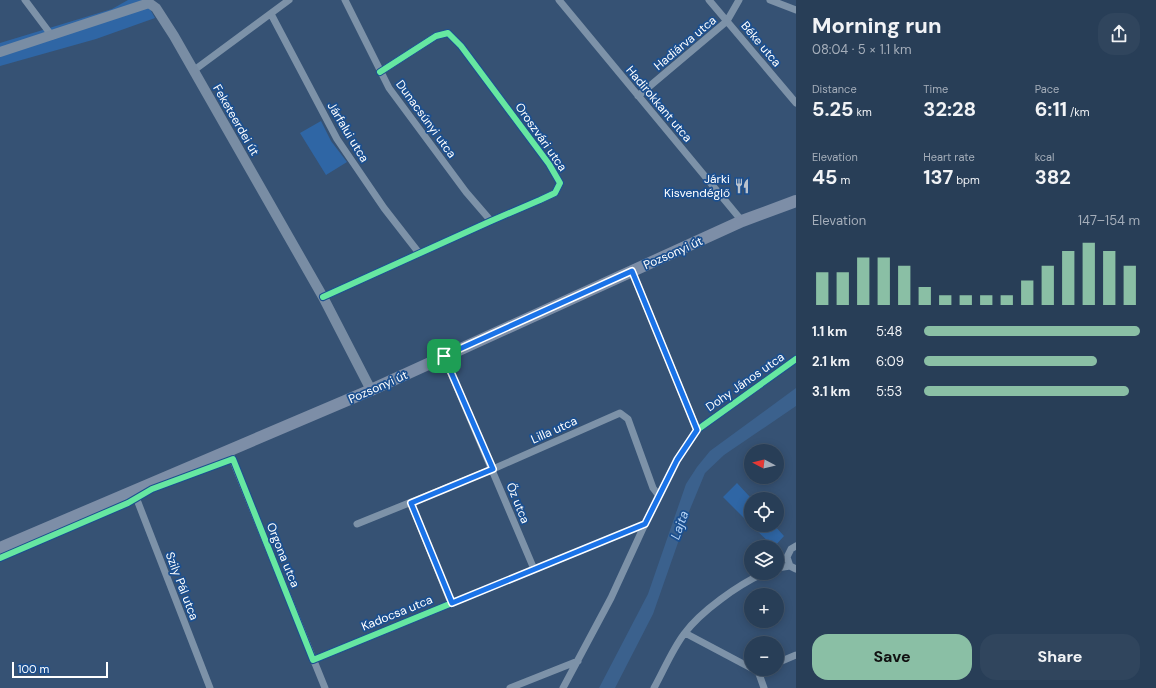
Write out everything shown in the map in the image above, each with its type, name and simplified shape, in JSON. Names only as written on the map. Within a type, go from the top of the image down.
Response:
[{"type":"main road","name":"Feketeerdei út","points":[[0,52],[52,36],[144,2],[156,8],[323,297],[371,390]]},
{"type":"main road","name":"Pozsonyi út","points":[[0,548],[371,390],[742,221],[796,201]]},
{"type":"street","points":[[25,0],[52,36]]},
{"type":"street","points":[[193,71],[289,0]]},
{"type":"street","name":"Dunacsúnyi utca","points":[[345,0],[389,88],[466,192],[491,221]]},
{"type":"street","name":"Hadirokkant utca","points":[[559,0],[742,221]]},
{"type":"street","name":"Béke utca","points":[[709,0],[796,103]]},
{"type":"street","points":[[727,22],[739,0]]},
{"type":"street","points":[[770,0],[796,10]]},
{"type":"street","name":"Járfalui utca","points":[[271,14],[337,139],[384,208],[419,253]]},
{"type":"street","name":"Hadiárva utca","points":[[638,96],[727,22]]},
{"type":"street","name":"Oroszvári utca","points":[[323,297],[555,193],[560,183],[549,164],[461,46],[448,33],[436,36],[380,72]]},
{"type":"street","points":[[632,271],[697,430]]},
{"type":"street","name":"Őz utca","points":[[444,356],[534,569]]},
{"type":"street","name":"Dohy János utca","points":[[563,688],[611,598],[645,524],[677,460],[697,430],[796,360]]},
{"type":"street","name":"Lilla utca","points":[[357,524],[493,469],[620,413],[628,419],[653,488],[659,496]]},
{"type":"street","name":"Orgona utca","points":[[229,451],[325,688]]},
{"type":"street","name":"Szily Pál utca","points":[[134,492],[210,688]]},
{"type":"street","points":[[411,503],[452,603]]},
{"type":"street","name":"Kadocsa utca","points":[[313,660],[645,524]]},
{"type":"street","points":[[784,562],[795,547],[796,540]]},
{"type":"street","points":[[788,558],[793,568]]},
{"type":"street","points":[[654,688],[674,650],[685,633],[712,605],[753,580]]},
{"type":"street","points":[[685,633],[744,663]]},
{"type":"street","points":[[784,660],[796,655]]},
{"type":"street","points":[[510,688],[578,660]]},
{"type":"street","points":[[759,676],[764,688]]},
{"type":"shaded area","points":[[128,0],[145,0],[155,18],[96,39],[0,66],[0,43],[112,9]]},
{"type":"shaded area","points":[[321,121],[331,141],[347,162],[326,175],[300,133]]},
{"type":"shaded area","points":[[737,483],[745,492],[744,492],[744,518],[723,497]]},
{"type":"shaded area","points":[[758,532],[780,532],[784,536],[780,540],[767,540]]},
{"type":"water","name":"Lajta","points":[[796,388],[796,406],[724,455],[705,473],[688,514],[653,614],[615,688],[599,688],[648,594],[686,484],[697,467],[710,451]]},
{"type":"cycle path","points":[[323,297],[555,193],[560,183],[549,164],[461,46],[448,33],[436,36],[380,72]]},
{"type":"cycle path","points":[[0,558],[128,503],[152,489],[233,459],[313,660],[645,524],[677,460],[697,430],[796,359]]},
{"type":"place","name":"Járki Kisvendéglő","points":[[742,186]]},
{"type":"route","points":[[632,271],[697,430],[677,460],[645,524],[452,603],[411,503],[493,469],[444,356],[632,271]]}]
